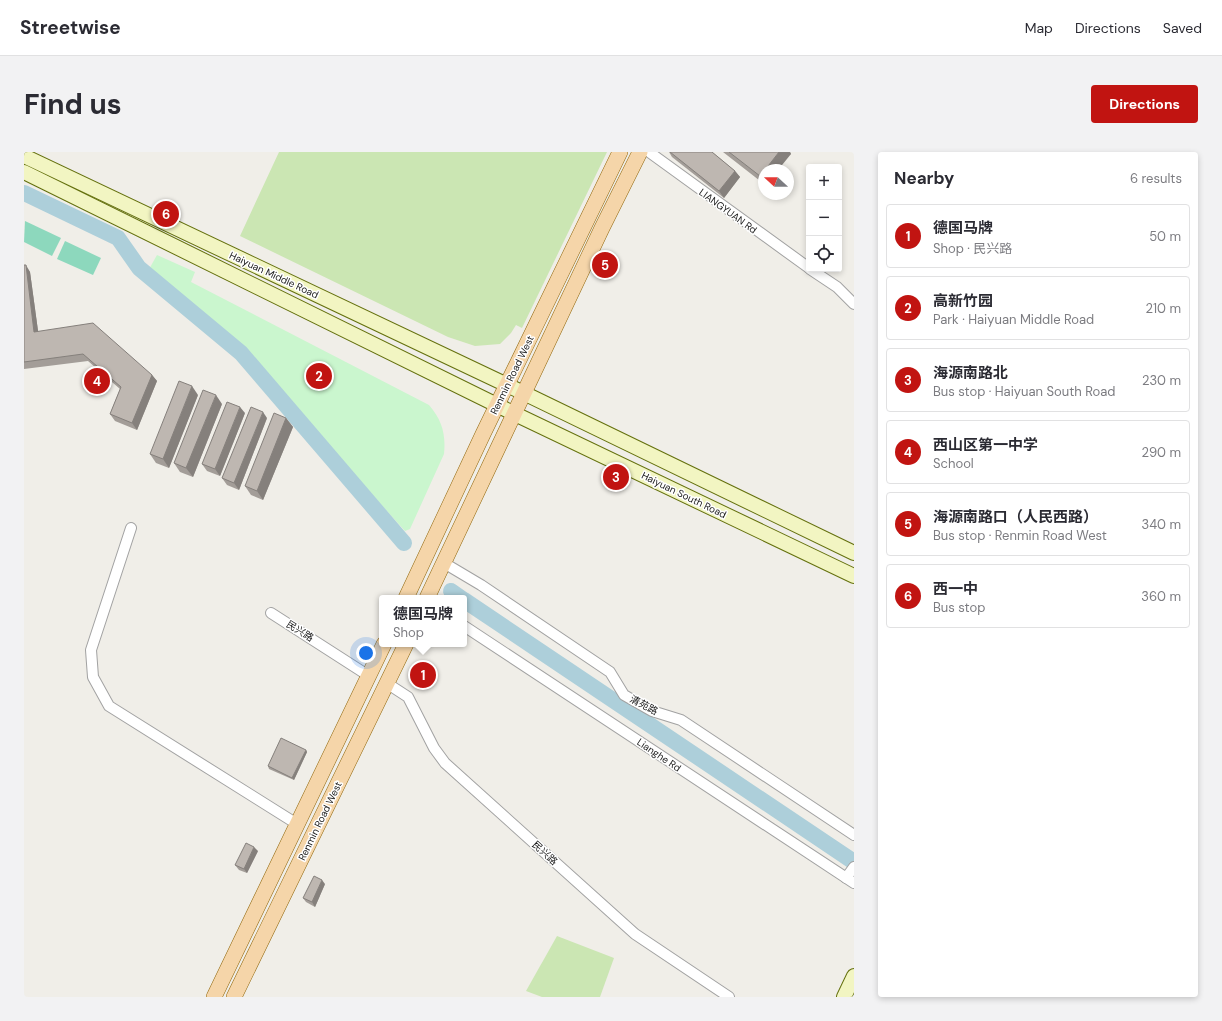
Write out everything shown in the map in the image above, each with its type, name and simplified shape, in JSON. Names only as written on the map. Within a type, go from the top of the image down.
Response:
[{"type":"main road","name":"Renmin Road West","points":[[407,595],[497,405],[620,152]]},
{"type":"main road","name":"Renmin Road West","points":[[428,595],[602,228],[640,152]]},
{"type":"main road","name":"Haiyuan Middle Road","points":[[27,158],[525,393]]},
{"type":"main road","name":"Haiyuan Middle Road","points":[[24,172],[515,414]]},
{"type":"main road","points":[[525,393],[854,553]]},
{"type":"main road","name":"Haiyuan South Road","points":[[515,414],[854,576]]},
{"type":"main road","name":"Renmin Road West","points":[[214,997],[383,647]]},
{"type":"main road","name":"Renmin Road West","points":[[234,997],[388,684],[405,647]]},
{"type":"main road","points":[[844,997],[854,976]]},
{"type":"street","name":"LIANGYUAN Rd","points":[[649,152],[806,265]]},
{"type":"street","name":"LIANGYUAN Rd","points":[[815,272],[836,287],[854,304]]},
{"type":"street","points":[[131,528],[91,650],[93,678],[108,706],[297,824]]},
{"type":"street","name":"清苑路","points":[[444,563],[481,585],[610,672],[624,695],[652,711],[681,720],[854,835]]},
{"type":"street","name":"民兴路","points":[[271,613],[369,676]]},
{"type":"street","name":"Lianghe Rd","points":[[467,628],[850,881]]},
{"type":"street","name":"民兴路","points":[[388,684],[408,697],[434,748],[445,762],[635,934],[729,997]]},
{"type":"street","points":[[850,881],[854,867]]},
{"type":"green space","points":[[279,152],[607,152],[522,328],[516,325],[511,333],[500,344],[475,346],[448,337],[240,236]]},
{"type":"green space","points":[[25,221],[61,238],[52,256],[24,242]]},
{"type":"green space","points":[[65,241],[101,258],[93,275],[57,259]]},
{"type":"green space","points":[[157,255],[195,272],[191,282],[429,405],[437,416],[444,434],[444,454],[410,529],[405,531],[238,347],[148,271]]},
{"type":"green space","points":[[557,936],[614,958],[600,997],[542,997],[526,991]]},
{"type":"building","points":[[670,152],[712,152],[735,171],[719,191]]},
{"type":"building","points":[[729,152],[779,152],[770,164],[758,164],[758,174]]},
{"type":"building","points":[[24,265],[26,265],[34,332],[93,323],[152,375],[132,423],[110,414],[121,387],[83,354],[24,362]]},
{"type":"building","points":[[179,381],[192,386],[163,459],[150,454]]},
{"type":"building","points":[[203,390],[216,395],[186,468],[174,463]]},
{"type":"building","points":[[227,402],[240,407],[215,469],[202,464]]},
{"type":"building","points":[[251,407],[263,412],[234,483],[222,478]]},
{"type":"building","points":[[274,413],[286,418],[257,491],[245,486]]},
{"type":"building","points":[[281,738],[306,750],[292,778],[268,766]]},
{"type":"building","points":[[246,843],[254,847],[244,869],[235,865]]},
{"type":"building","points":[[314,876],[322,880],[312,902],[303,898]]},
{"type":"waterway","points":[[24,193],[118,238],[139,268],[241,353],[404,543]]},
{"type":"waterway","points":[[451,591],[457,595]]},
{"type":"waterway","points":[[467,602],[854,862]]},
{"type":"place","name":"西一中","points":[[166,214]]},
{"type":"place","name":"海源南路口（人民西路）","points":[[605,265]]},
{"type":"place","name":"高新竹园","points":[[319,376]]},
{"type":"place","name":"西山区第一中学","points":[[97,381]]},
{"type":"place","name":"海源南路北","points":[[616,477]]},
{"type":"place","name":"德国马牌","points":[[423,675]]}]
